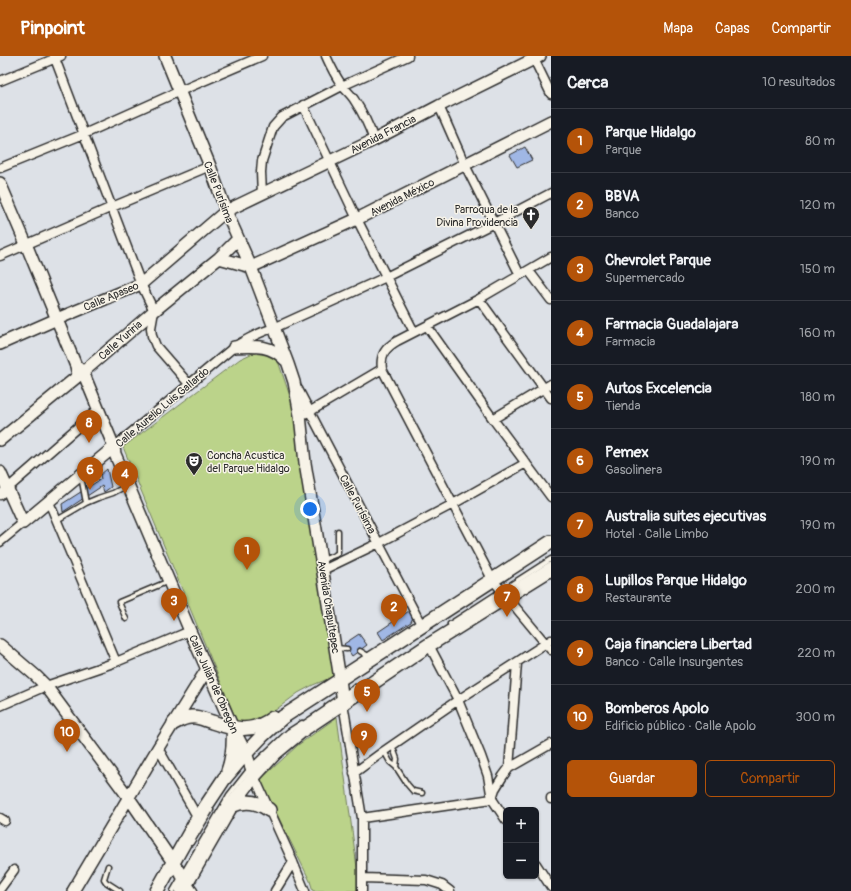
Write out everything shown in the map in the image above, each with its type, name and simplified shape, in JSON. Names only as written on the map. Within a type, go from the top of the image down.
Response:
[{"type":"main road","points":[[224,779],[249,762],[275,753],[299,732],[372,658],[420,630],[551,542]]},
{"type":"main road","points":[[157,891],[181,876],[231,806],[249,762],[262,736],[283,717],[429,645],[504,594],[551,569]]},
{"type":"main road","points":[[174,723],[183,718],[193,717],[224,727],[247,729],[260,726],[271,720],[317,687],[342,687]]},
{"type":"main road","points":[[181,876],[198,818],[229,769],[233,749],[233,728]]},
{"type":"main road","points":[[231,806],[242,802],[254,802],[269,810]]},
{"type":"street","name":"Calle Purísima","points":[[165,56],[210,166],[226,211],[251,267],[274,328]]},
{"type":"street","points":[[0,168],[84,134],[262,56]]},
{"type":"street","points":[[326,56],[342,86],[361,110],[374,140]]},
{"type":"street","points":[[262,194],[262,161],[273,127],[282,116],[342,86],[408,56]]},
{"type":"street","points":[[0,81],[57,57],[84,134],[141,284],[154,310],[151,328],[156,346],[190,384]]},
{"type":"street","points":[[537,57],[551,94]]},
{"type":"street","name":"Avenida Francia","points":[[226,211],[374,140],[537,57]]},
{"type":"street","points":[[304,105],[386,277],[414,332]]},
{"type":"street","points":[[439,106],[465,165],[520,275]]},
{"type":"street","name":"Avenida México","points":[[251,267],[358,219],[551,121]]},
{"type":"street","points":[[0,256],[210,166]]},
{"type":"street","points":[[0,183],[112,451]]},
{"type":"street","name":"Calle Aurelio Luis Gallardo","points":[[0,542],[112,451],[234,347],[262,331],[274,328],[386,277],[551,193]]},
{"type":"street","name":"Calle Apaseo","points":[[0,344],[141,284],[226,211]]},
{"type":"street","name":"Calle Yuriria","points":[[0,440],[79,372],[219,258],[238,239]]},
{"type":"street","points":[[354,773],[458,700],[549,645],[494,581],[382,369],[381,358],[385,351],[394,343],[479,299],[551,257]]},
{"type":"street","points":[[219,258],[251,267]]},
{"type":"street","points":[[529,270],[551,300]]},
{"type":"street","points":[[479,299],[551,398]]},
{"type":"street","points":[[426,326],[551,496]]},
{"type":"street","name":"Avenida Chapultepec","points":[[274,328],[288,364],[304,414],[305,463],[362,818],[362,891]]},
{"type":"street","points":[[234,347],[265,347],[279,353],[288,364]]},
{"type":"street","points":[[304,414],[382,369]]},
{"type":"street","points":[[79,372],[94,413],[112,451]]},
{"type":"street","points":[[493,419],[551,384]]},
{"type":"street","points":[[4,492],[94,413]]},
{"type":"street","name":"Calle Purísima","points":[[304,414],[379,543],[420,630]]},
{"type":"street","name":"Calle Julián de Obregón","points":[[112,451],[190,631],[306,891]]},
{"type":"street","points":[[322,565],[379,543],[526,463]]},
{"type":"street","points":[[0,472],[4,492],[22,523]]},
{"type":"street","points":[[49,502],[116,662]]},
{"type":"street","points":[[0,706],[46,686],[116,662],[190,631]]},
{"type":"street","points":[[0,645],[46,686],[129,798],[181,876]]},
{"type":"street","points":[[429,645],[458,700],[488,776],[492,799],[503,816]]},
{"type":"street","points":[[509,768],[517,663]]},
{"type":"street","points":[[73,891],[207,669]]},
{"type":"street","points":[[492,799],[495,789],[509,768],[551,744]]},
{"type":"street","points":[[158,748],[198,818]]},
{"type":"street","points":[[362,818],[492,799]]},
{"type":"street","points":[[275,891],[293,862]]},
{"type":"street","points":[[539,868],[551,886]]},
{"type":"street","points":[[0,889],[14,870]]},
{"type":"street","points":[[362,878],[426,880],[442,885],[450,891]]},
{"type":"lane","points":[[81,475],[86,503]]},
{"type":"lane","points":[[56,521],[86,503],[113,493],[128,485]]},
{"type":"lane","points":[[322,565],[338,553],[338,531]]},
{"type":"lane","points":[[444,629],[504,594],[551,559]]},
{"type":"lane","points":[[494,581],[508,576]]},
{"type":"lane","points":[[126,619],[119,602],[169,581]]},
{"type":"lane","points":[[335,648],[347,649]]},
{"type":"lane","points":[[360,651],[372,658]]},
{"type":"lane","points":[[304,709],[342,687],[361,683]]},
{"type":"lane","points":[[324,708],[342,687]]},
{"type":"lane","points":[[173,891],[249,762],[306,720]]},
{"type":"lane","points":[[392,745],[397,759],[396,767]]},
{"type":"lane","points":[[384,751],[390,762],[396,767],[413,791],[422,793]]},
{"type":"lane","points":[[188,848],[215,803]]},
{"type":"lane","points":[[108,866],[104,878],[106,882],[120,891]]},
{"type":"green space","points":[[253,353],[266,355],[278,361],[294,408],[335,676],[298,693],[265,718],[249,724],[238,724],[123,447],[240,359]]},
{"type":"green space","points":[[337,717],[357,868],[357,891],[313,891],[310,881],[260,780],[298,745]]},
{"type":"building","points":[[525,147],[532,160],[517,167],[510,155]]},
{"type":"building","points":[[107,469],[111,487],[104,492],[102,486],[63,512],[62,504],[101,479],[100,475]]},
{"type":"building","points":[[409,611],[413,617],[411,622],[383,640],[378,632]]},
{"type":"building","points":[[359,634],[367,645],[352,656],[344,644]]},
{"type":"place","name":"Parroqua de la Divina Providencia","points":[[531,230]]},
{"type":"place","name":"Lupillos Parque Hidalgo","points":[[89,443]]},
{"type":"place","name":"Concha Acustica del Parque Hidalgo","points":[[194,476]]},
{"type":"place","name":"Pemex","points":[[90,490]]},
{"type":"place","name":"Farmacia Guadalajara","points":[[125,494]]},
{"type":"place","name":"Parque Hidalgo","points":[[247,570]]},
{"type":"place","name":"Australia suites ejecutivas","points":[[507,617]]},
{"type":"place","name":"Chevrolet Parque","points":[[174,621]]},
{"type":"place","name":"BBVA","points":[[394,627]]},
{"type":"place","name":"Autos Excelencia","points":[[367,712]]},
{"type":"place","name":"Bomberos Apolo","points":[[67,752]]},
{"type":"place","name":"Caja financiera Libertad","points":[[364,756]]}]
